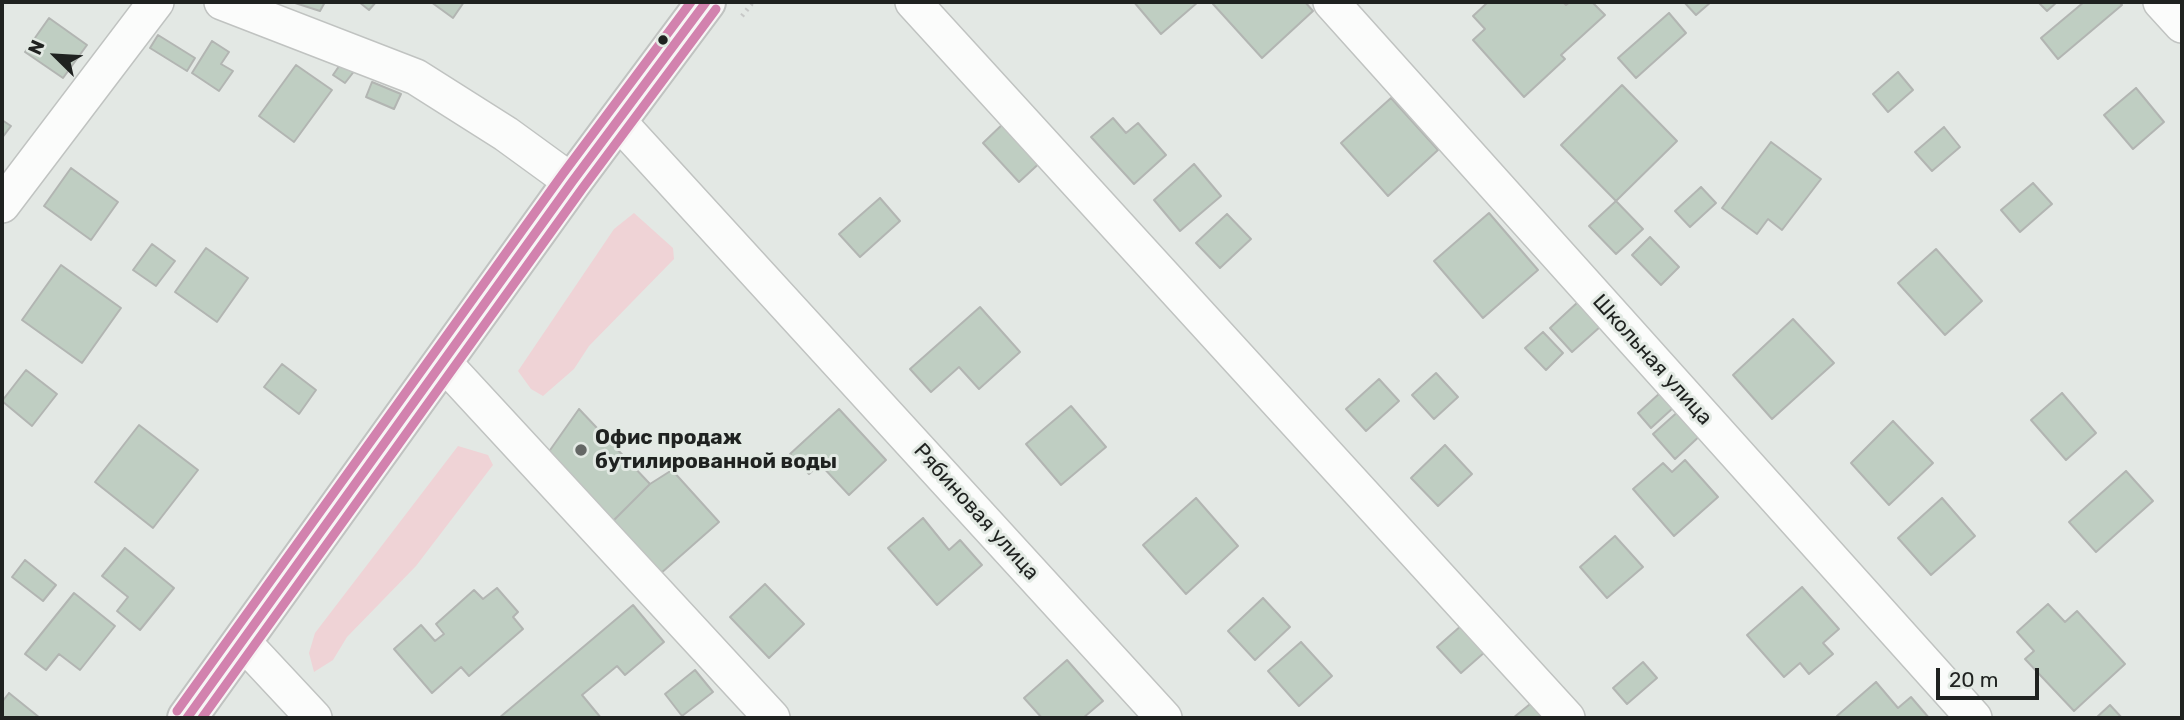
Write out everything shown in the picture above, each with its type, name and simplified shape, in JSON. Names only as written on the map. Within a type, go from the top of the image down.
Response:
[{"type":"street","points":[[2,205],[156,2]]},
{"type":"street","points":[[222,2],[416,77],[506,134],[572,182]]},
{"type":"street","points":[[187,718],[572,182],[706,2]]},
{"type":"street","points":[[914,2],[1567,718]]},
{"type":"street","name":"Школьная улица","points":[[1331,2],[1973,718]]},
{"type":"street","points":[[2161,2],[2182,25]]},
{"type":"street","name":"Рябиновая улица","points":[[617,120],[1164,718]]},
{"type":"street","points":[[443,362],[772,718]]},
{"type":"street","points":[[243,642],[314,718]]},
{"type":"shaded area","points":[[634,213],[673,248],[674,259],[589,346],[574,369],[543,396],[531,389],[518,371],[614,229]]},
{"type":"shaded area","points":[[458,446],[488,455],[493,465],[416,566],[347,637],[333,660],[314,672],[309,653],[315,633]]},
{"type":"building","points":[[292,2],[325,2],[320,11]]},
{"type":"building","points":[[359,2],[376,2],[369,10]]},
{"type":"building","points":[[431,2],[464,2],[453,18]]},
{"type":"building","points":[[1134,2],[1198,2],[1161,34]]},
{"type":"building","points":[[1305,2],[1313,11],[1262,58],[1213,4]]},
{"type":"building","points":[[1488,2],[1563,2],[1566,5],[1570,2],[1592,2],[1605,15],[1561,55],[1565,59],[1524,97],[1473,40],[1485,29],[1473,16]]},
{"type":"building","points":[[1684,2],[1711,2],[1696,15]]},
{"type":"building","points":[[2038,2],[2057,2],[2047,11]]},
{"type":"building","points":[[2084,2],[2119,2],[2122,5],[2058,59],[2041,38]]},
{"type":"building","points":[[1669,13],[1686,33],[1636,78],[1618,58]]},
{"type":"building","points":[[49,18],[87,45],[63,78],[25,52]]},
{"type":"building","points":[[158,35],[195,58],[187,71],[150,48]]},
{"type":"building","points":[[212,41],[229,52],[221,64],[233,71],[219,91],[192,73]]},
{"type":"building","points":[[346,56],[359,65],[345,83],[333,75]]},
{"type":"building","points":[[296,65],[332,90],[294,142],[259,116]]},
{"type":"building","points":[[1898,72],[1913,90],[1888,112],[1873,94]]},
{"type":"building","points":[[372,82],[401,94],[394,109],[366,97]]},
{"type":"building","points":[[1622,85],[1677,141],[1616,201],[1561,145]]},
{"type":"building","points":[[2136,88],[2164,122],[2133,149],[2104,115]]},
{"type":"building","points":[[1391,98],[1438,150],[1388,196],[1341,143]]},
{"type":"building","points":[[1113,118],[1126,133],[1138,123],[1166,155],[1134,184],[1091,137]]},
{"type":"building","points":[[2,120],[11,126],[2,138]]},
{"type":"building","points":[[1007,120],[1044,159],[1019,182],[983,143]]},
{"type":"building","points":[[1944,127],[1960,147],[1932,171],[1915,152]]},
{"type":"building","points":[[1771,142],[1821,179],[1782,230],[1768,219],[1757,234],[1722,208]]},
{"type":"building","points":[[1194,164],[1221,196],[1180,231],[1154,200]]},
{"type":"building","points":[[71,168],[118,202],[91,240],[44,206]]},
{"type":"building","points":[[2033,183],[2052,204],[2020,232],[2001,210]]},
{"type":"building","points":[[1701,187],[1716,203],[1690,227],[1675,211]]},
{"type":"building","points":[[880,198],[900,221],[860,257],[839,234]]},
{"type":"building","points":[[1616,201],[1643,229],[1616,254],[1589,226]]},
{"type":"building","points":[[1489,213],[1538,270],[1483,318],[1434,261]]},
{"type":"building","points":[[1227,214],[1251,239],[1220,268],[1196,243]]},
{"type":"building","points":[[1650,237],[1679,267],[1661,285],[1632,255]]},
{"type":"building","points":[[152,244],[175,261],[156,286],[133,270]]},
{"type":"building","points":[[206,248],[248,278],[217,322],[175,292]]},
{"type":"building","points":[[1936,249],[1982,301],[1945,335],[1898,283]]},
{"type":"building","points":[[61,265],[121,308],[82,363],[22,320]]},
{"type":"building","points":[[1579,301],[1601,326],[1572,352],[1550,328]]},
{"type":"building","points":[[980,307],[1020,352],[979,389],[959,367],[931,392],[910,369]]},
{"type":"building","points":[[1793,319],[1834,363],[1772,419],[1733,375]]},
{"type":"building","points":[[1543,332],[1563,353],[1546,370],[1525,348]]},
{"type":"building","points":[[282,364],[316,390],[299,414],[264,387]]},
{"type":"building","points":[[26,370],[57,394],[32,426],[2,401]]},
{"type":"building","points":[[1436,373],[1458,397],[1434,419],[1412,395]]},
{"type":"building","points":[[1379,379],[1399,401],[1366,431],[1346,409]]},
{"type":"building","points":[[1660,393],[1673,408],[1651,428],[1638,413]]},
{"type":"building","points":[[2062,393],[2096,433],[2066,460],[2031,420]]},
{"type":"building","points":[[1071,406],[1106,447],[1061,485],[1026,444]]},
{"type":"building","points":[[1682,408],[1704,432],[1675,459],[1653,434]]},
{"type":"building","points":[[579,409],[650,484],[611,523],[548,453]]},
{"type":"building","points":[[839,409],[886,460],[849,495],[820,464],[809,474],[790,454]]},
{"type":"building","points":[[1893,421],[1933,463],[1889,505],[1851,463]]},
{"type":"building","points":[[139,425],[198,470],[153,528],[95,482]]},
{"type":"building","points":[[1445,445],[1472,474],[1438,506],[1411,478]]},
{"type":"building","points":[[1685,460],[1718,497],[1674,536],[1633,489],[1663,463],[1672,472]]},
{"type":"building","points":[[672,470],[719,522],[660,574],[611,523],[650,484]]},
{"type":"building","points":[[2126,471],[2153,501],[2096,552],[2069,522]]},
{"type":"building","points":[[1196,498],[1238,546],[1186,594],[1143,545]]},
{"type":"building","points":[[1942,498],[1975,536],[1931,575],[1898,538]]},
{"type":"building","points":[[923,518],[949,550],[960,540],[982,565],[937,605],[888,548]]},
{"type":"building","points":[[1615,536],[1643,567],[1607,598],[1580,567]]},
{"type":"building","points":[[125,548],[174,588],[140,630],[117,611],[128,597],[102,576]]},
{"type":"building","points":[[25,560],[56,585],[43,601],[12,577]]},
{"type":"building","points":[[765,584],[804,624],[769,658],[730,617]]},
{"type":"building","points":[[1802,587],[1839,629],[1823,643],[1833,654],[1809,674],[1800,663],[1784,677],[1747,635]]},
{"type":"building","points":[[497,588],[518,612],[513,617],[523,629],[469,676],[461,667],[432,693],[394,649],[421,625],[435,641],[444,634],[436,624],[474,590],[483,599]]},
{"type":"building","points":[[74,593],[115,626],[80,670],[59,654],[46,670],[25,654]]},
{"type":"building","points":[[1263,598],[1290,627],[1255,660],[1228,631]]},
{"type":"building","points":[[2048,604],[2065,622],[2077,611],[2125,664],[2074,711],[2025,659],[2034,651],[2017,632]]},
{"type":"building","points":[[633,605],[664,642],[625,675],[617,666],[582,695],[601,718],[499,718]]},
{"type":"building","points":[[1471,617],[1494,644],[1461,673],[1437,647]]},
{"type":"building","points":[[1301,642],[1332,676],[1299,706],[1268,671]]},
{"type":"building","points":[[1067,660],[1103,701],[1083,718],[1042,718],[1024,698]]},
{"type":"building","points":[[1643,662],[1657,678],[1627,704],[1613,688]]},
{"type":"building","points":[[695,670],[713,692],[682,716],[665,694]]},
{"type":"building","points":[[1876,682],[1898,708],[1911,697],[1929,718],[1837,716]]},
{"type":"building","points":[[9,693],[40,718],[2,718],[2,702]]},
{"type":"building","points":[[1535,700],[1551,718],[1513,718]]},
{"type":"building","points":[[2110,705],[2122,718],[2096,718]]},
{"type":"transit line","points":[[177,711],[562,175],[691,2]]},
{"type":"transit line","points":[[187,718],[572,182],[706,2]]},
{"type":"transit line","points":[[202,718],[582,189],[716,9]]},
{"type":"place","name":"Офис продаж бутилированной воды","points":[[581,450]]}]
